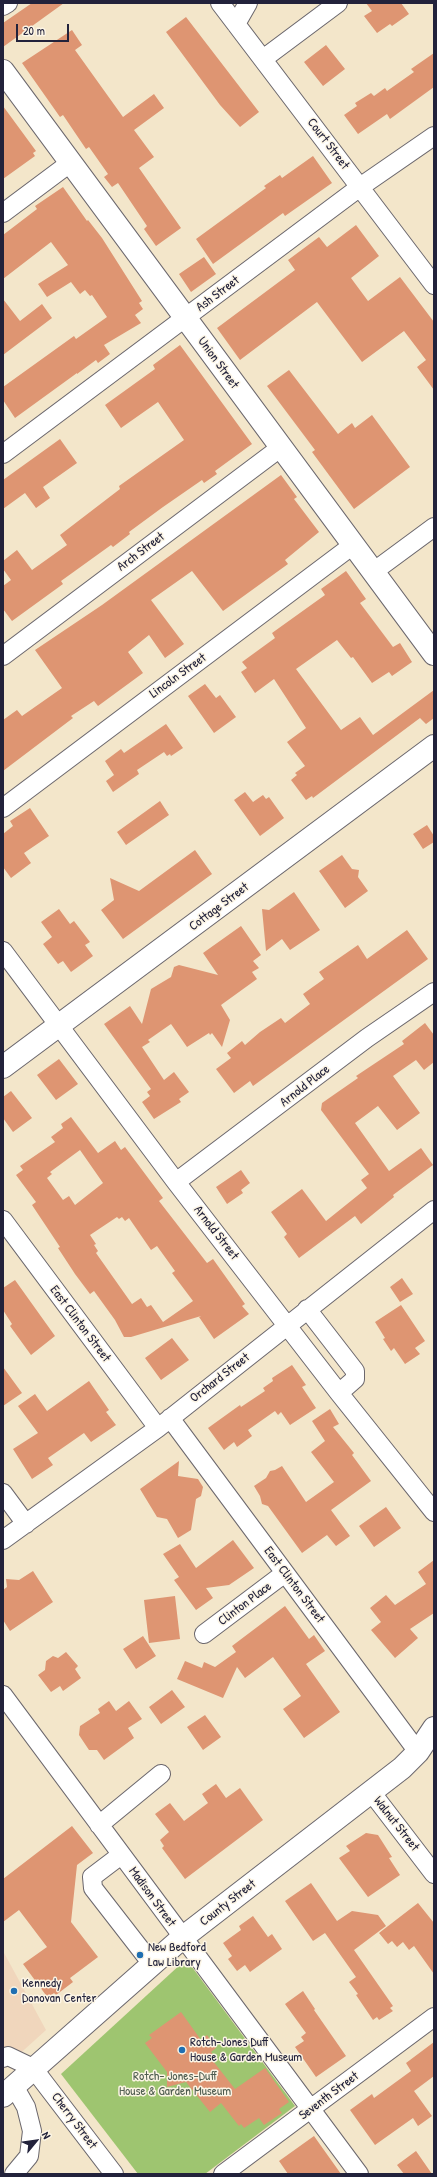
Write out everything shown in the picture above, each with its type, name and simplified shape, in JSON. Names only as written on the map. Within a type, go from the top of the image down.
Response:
[{"type":"main road","name":"Union Street","points":[[3,71],[280,448],[434,654]]},
{"type":"main road","name":"Cottage Street","points":[[3,1067],[434,746]]},
{"type":"main road","name":"County Street","points":[[9,2091],[33,2068],[182,1938],[372,1793],[402,1768],[418,1752],[434,1728]]},
{"type":"street","points":[[3,6],[8,3]]},
{"type":"street","name":"Court Street","points":[[220,3],[434,285]]},
{"type":"street","points":[[236,24],[248,3]]},
{"type":"street","points":[[263,59],[338,3]]},
{"type":"street","name":"Ash Street","points":[[3,454],[360,187],[434,136]]},
{"type":"street","points":[[3,213],[70,163]]},
{"type":"street","name":"Arch Street","points":[[3,656],[280,448]]},
{"type":"street","points":[[372,572],[434,527]]},
{"type":"street","name":"Lincoln Street","points":[[3,808],[353,545]]},
{"type":"street","name":"Arnold Street","points":[[3,951],[60,1025],[176,1182],[339,1393],[434,1512]]},
{"type":"street","name":"Arnold Place","points":[[176,1182],[368,1038],[434,992]]},
{"type":"street","name":"Orchard Street","points":[[3,1540],[164,1423],[307,1309],[386,1250],[434,1210]]},
{"type":"street","name":"East Clinton Street","points":[[3,1220],[285,1573],[418,1752]]},
{"type":"street","points":[[307,1309],[355,1371],[355,1379],[339,1393]]},
{"type":"street","points":[[3,1493],[26,1524]]},
{"type":"street","name":"Clinton Place","points":[[204,1634],[285,1573]]},
{"type":"street","name":"Madison Street","points":[[3,1696],[359,2174]]},
{"type":"street","points":[[99,1824],[161,1774]]},
{"type":"street","name":"Walnut Street","points":[[372,1793],[434,1874]]},
{"type":"street","points":[[121,1855],[92,1877],[93,1888],[152,1964]]},
{"type":"street","name":"Seventh Street","points":[[223,2174],[434,2017]]},
{"type":"street","points":[[3,2058],[8,2056],[33,2068]]},
{"type":"street","name":"Cherry Street","points":[[33,2068],[114,2174]]},
{"type":"street","points":[[9,2091],[26,2107],[32,2131],[29,2156],[14,2174]]},
{"type":"shaded area","name":"Kennedy Donovan Center","points":[[3,1951],[46,2030],[3,2069]]},
{"type":"green space","name":"Rotch- Jones-Duff House & Garden Museum","points":[[183,1962],[189,1963],[295,2106],[205,2174],[138,2174],[61,2074]]},
{"type":"building","points":[[32,3],[64,3],[3,47],[3,23]]},
{"type":"building","points":[[366,3],[401,3],[409,14],[392,26],[390,24],[377,33],[364,16],[372,11]]},
{"type":"building","points":[[186,17],[259,112],[240,127],[220,105],[166,32]]},
{"type":"building","points":[[72,30],[82,45],[75,50],[123,117],[154,94],[164,108],[134,130],[154,157],[139,168],[181,228],[156,246],[144,229],[147,226],[118,183],[112,187],[104,177],[108,174],[89,147],[86,149],[63,115],[60,117],[22,63]]},
{"type":"building","points":[[326,45],[345,69],[323,86],[304,62]]},
{"type":"building","points":[[434,53],[434,87],[390,119],[387,114],[358,134],[344,115],[357,106],[355,103],[371,93],[374,96],[385,88],[387,91],[414,72],[411,69]]},
{"type":"building","points":[[3,106],[36,151],[33,153],[35,156],[3,179]]},
{"type":"building","points":[[313,156],[332,183],[285,216],[283,213],[213,264],[196,239],[266,188],[264,186],[280,175],[282,178]]},
{"type":"building","points":[[63,187],[87,221],[88,220],[102,238],[142,301],[139,303],[143,309],[135,315],[141,323],[104,345],[110,354],[98,363],[96,360],[15,418],[3,400],[3,387],[74,336],[76,339],[107,317],[92,295],[90,296],[85,290],[80,294],[71,282],[47,297],[38,284],[68,265],[51,242],[3,279],[3,235],[37,209],[35,206]]},
{"type":"building","points":[[356,225],[379,256],[351,278],[368,301],[400,277],[434,322],[434,390],[417,367],[426,360],[404,331],[362,362],[317,302],[240,360],[217,328],[295,270],[288,260],[319,237],[327,247]]},
{"type":"building","points":[[204,257],[216,274],[191,292],[179,274]]},
{"type":"building","points":[[3,299],[20,321],[42,304],[52,318],[3,355]]},
{"type":"building","points":[[180,345],[252,444],[215,471],[217,474],[204,483],[202,480],[163,507],[129,532],[130,534],[113,547],[111,545],[61,581],[63,584],[12,621],[3,609],[3,586],[11,580],[3,569],[3,561],[17,550],[32,570],[67,545],[60,535],[120,489],[119,486],[184,440],[158,402],[121,428],[105,405],[155,369],[153,365]]},
{"type":"building","points":[[289,370],[338,434],[352,423],[355,428],[372,415],[410,467],[354,509],[312,452],[315,450],[267,386]]},
{"type":"building","points":[[60,439],[77,463],[43,487],[50,498],[36,508],[25,493],[3,509],[3,480]]},
{"type":"building","points":[[281,475],[297,497],[294,499],[319,532],[285,560],[288,564],[223,611],[192,571],[151,600],[184,644],[165,658],[149,635],[128,652],[143,673],[98,706],[94,701],[71,716],[73,718],[3,771],[3,720],[17,710],[22,716],[62,688],[35,650],[102,605]]},
{"type":"building","points":[[346,571],[366,599],[360,603],[393,647],[400,643],[412,662],[392,676],[389,672],[372,683],[353,657],[351,658],[337,640],[296,669],[341,730],[360,717],[373,735],[434,690],[434,718],[426,724],[420,718],[313,798],[312,796],[306,800],[291,780],[297,775],[295,773],[305,766],[287,742],[306,728],[274,679],[255,693],[241,672],[247,668],[242,662],[275,638],[272,633],[325,595],[321,589]]},
{"type":"building","points":[[205,684],[216,698],[220,695],[236,717],[214,733],[188,696]]},
{"type":"building","points":[[166,724],[183,748],[171,756],[170,754],[167,756],[164,752],[137,770],[139,774],[113,792],[106,781],[114,775],[105,761],[121,749],[124,753]]},
{"type":"building","points":[[245,792],[253,802],[263,795],[266,799],[269,797],[284,818],[260,836],[234,800]]},
{"type":"building","points":[[160,801],[169,815],[126,845],[117,832]]},
{"type":"building","points":[[30,808],[49,836],[24,853],[31,863],[11,878],[3,867],[3,834],[13,826],[10,821]]},
{"type":"building","points":[[427,825],[434,836],[434,842],[423,849],[413,834]]},
{"type":"building","points":[[195,850],[212,874],[123,939],[101,910],[114,900],[110,878],[139,891]]},
{"type":"building","points":[[342,855],[352,869],[359,870],[358,877],[368,891],[345,908],[319,871]]},
{"type":"building","points":[[294,892],[320,930],[290,950],[282,939],[266,951],[262,909],[269,910]]},
{"type":"building","points":[[59,909],[70,924],[74,921],[90,942],[85,945],[93,956],[71,972],[63,961],[58,964],[43,944],[52,937],[41,922]]},
{"type":"building","points":[[241,926],[261,955],[253,961],[259,968],[252,972],[257,979],[221,1005],[230,1020],[222,1047],[212,1033],[210,1035],[209,1033],[187,1047],[171,1024],[148,1040],[150,1042],[142,1047],[164,1080],[174,1072],[189,1092],[179,1099],[181,1102],[154,1119],[142,1102],[150,1096],[147,1092],[151,1089],[104,1024],[130,1006],[142,1024],[151,989],[171,977],[174,967],[179,965],[218,975],[203,953]]},
{"type":"building","points":[[407,930],[428,959],[253,1086],[250,1081],[234,1093],[216,1069],[231,1058],[227,1053],[242,1041],[245,1045],[260,1032],[281,1018],[285,1023],[310,1004],[303,994],[324,979],[319,972],[358,945],[367,959]]},
{"type":"building","points":[[425,1023],[434,1035],[434,1062],[424,1070],[416,1060],[393,1076],[420,1113],[397,1130],[378,1106],[355,1123],[389,1171],[421,1148],[433,1165],[393,1195],[394,1197],[361,1224],[355,1216],[299,1258],[284,1237],[287,1234],[271,1212],[302,1189],[326,1221],[367,1188],[361,1180],[369,1174],[321,1110],[322,1103],[358,1078],[356,1076],[404,1044],[402,1041]]},
{"type":"building","points":[[59,1059],[78,1084],[56,1100],[37,1075]]},
{"type":"building","points":[[11,1091],[32,1118],[13,1132],[3,1118],[3,1097]]},
{"type":"building","points":[[71,1117],[98,1153],[115,1141],[121,1150],[125,1147],[163,1198],[159,1201],[207,1263],[213,1259],[245,1304],[242,1306],[249,1314],[214,1339],[199,1317],[201,1316],[131,1337],[124,1337],[115,1320],[94,1291],[90,1294],[75,1274],[58,1248],[60,1247],[32,1205],[36,1202],[16,1175],[23,1170],[20,1166],[55,1142],[51,1137],[63,1128],[61,1124]],"holes":[[[80,1150],[103,1183],[75,1205],[69,1196],[63,1200],[47,1178],[52,1174],[50,1172]],[[117,1217],[119,1219],[122,1217],[125,1221],[129,1218],[151,1250],[157,1246],[175,1271],[172,1273],[193,1301],[163,1322],[151,1305],[147,1307],[141,1298],[132,1304],[96,1253],[98,1251],[94,1245],[96,1244],[90,1235]]]},
{"type":"building","points":[[241,1170],[250,1183],[241,1190],[243,1193],[227,1204],[216,1187]]},
{"type":"building","points":[[402,1278],[413,1294],[400,1302],[390,1287]]},
{"type":"building","points":[[15,1280],[55,1336],[31,1355],[10,1326],[12,1324],[3,1310],[3,1288]]},
{"type":"building","points":[[401,1305],[425,1341],[415,1348],[420,1354],[405,1364],[394,1348],[391,1351],[383,1339],[385,1338],[375,1322]]},
{"type":"building","points":[[172,1338],[189,1360],[161,1380],[145,1358]]},
{"type":"building","points":[[292,1365],[306,1385],[302,1387],[316,1408],[290,1425],[281,1412],[278,1415],[275,1411],[248,1430],[252,1436],[237,1447],[234,1442],[224,1450],[208,1428],[240,1405],[241,1407],[265,1391],[263,1388],[273,1381],[272,1378]]},
{"type":"building","points":[[3,1367],[22,1393],[3,1406]]},
{"type":"building","points":[[89,1381],[109,1410],[106,1412],[116,1425],[91,1442],[84,1433],[48,1458],[53,1465],[32,1479],[13,1449],[38,1433],[18,1406],[35,1394],[47,1411]]},
{"type":"building","points":[[330,1409],[339,1424],[333,1427],[354,1453],[352,1455],[371,1481],[331,1510],[350,1536],[336,1546],[327,1535],[302,1553],[268,1506],[262,1504],[260,1496],[254,1486],[266,1478],[270,1471],[282,1466],[306,1502],[334,1482],[311,1452],[325,1441],[312,1421]]},
{"type":"building","points":[[179,1461],[178,1476],[198,1479],[203,1487],[201,1496],[196,1499],[191,1530],[178,1538],[167,1519],[157,1517],[140,1489]]},
{"type":"building","points":[[386,1507],[401,1528],[374,1547],[359,1526]]},
{"type":"building","points":[[233,1540],[254,1568],[229,1585],[206,1588],[213,1598],[196,1610],[174,1580],[179,1577],[163,1554],[180,1544],[196,1568]]},
{"type":"building","points":[[434,1560],[434,1613],[410,1629],[418,1638],[395,1658],[371,1630],[381,1622],[370,1608],[386,1595],[395,1605],[426,1584],[418,1572]]},
{"type":"building","points":[[33,1571],[53,1602],[10,1631],[3,1620],[3,1590],[7,1587],[6,1579],[19,1580]]},
{"type":"building","points":[[175,1596],[180,1639],[149,1643],[144,1600]]},
{"type":"building","points":[[285,1606],[309,1639],[314,1635],[325,1651],[306,1664],[340,1712],[304,1738],[283,1709],[301,1696],[273,1657],[245,1678],[237,1667],[223,1698],[177,1679],[185,1661],[202,1668],[204,1662],[215,1667],[236,1652],[232,1646]]},
{"type":"building","points":[[143,1636],[156,1656],[136,1669],[123,1649]]},
{"type":"building","points":[[66,1652],[78,1666],[75,1669],[81,1678],[63,1691],[60,1686],[51,1692],[38,1675],[45,1670],[46,1661],[53,1656],[58,1658]]},
{"type":"building","points":[[172,1690],[185,1707],[161,1724],[149,1707]]},
{"type":"building","points":[[109,1701],[116,1711],[129,1701],[142,1719],[128,1728],[134,1738],[104,1760],[97,1750],[89,1750],[79,1735],[80,1726],[100,1713],[98,1709]]},
{"type":"building","points":[[205,1715],[221,1737],[203,1750],[187,1727]]},
{"type":"building","points":[[216,1784],[226,1798],[240,1788],[263,1820],[185,1879],[162,1848],[164,1846],[160,1840],[169,1832],[155,1814],[170,1803],[184,1821],[208,1803],[202,1794]]},
{"type":"building","points":[[72,1826],[93,1853],[77,1865],[71,1922],[98,1957],[70,1978],[73,1982],[56,1995],[54,1993],[48,1998],[23,1964],[47,1947],[19,1910],[3,1922],[3,1879]]},
{"type":"building","points":[[366,1833],[378,1835],[392,1857],[389,1858],[400,1875],[368,1897],[339,1858],[350,1851],[346,1846]]},
{"type":"building","points":[[311,1883],[337,1921],[352,1911],[378,1915],[386,1926],[354,1950],[393,2006],[390,2008],[393,2011],[379,2020],[377,2017],[373,2020],[356,1995],[358,1994],[349,1982],[356,1977],[325,1933],[313,1941],[285,1901]]},
{"type":"building","points":[[418,1903],[434,1923],[434,1974],[414,1946],[409,1950],[403,1942],[397,1947],[392,1941],[388,1944],[379,1933]]},
{"type":"building","points":[[253,1916],[268,1937],[272,1934],[282,1949],[250,1972],[245,1965],[237,1971],[228,1959],[232,1956],[223,1943],[241,1930],[239,1926]]},
{"type":"building","points":[[303,1991],[315,2009],[314,2010],[346,2056],[316,2077],[295,2047],[304,2041],[301,2037],[306,2033],[285,2004]]},
{"type":"building","points":[[181,2012],[201,2040],[207,2035],[216,2048],[211,2052],[216,2058],[213,2061],[235,2089],[265,2068],[289,2102],[279,2109],[282,2113],[264,2125],[259,2118],[244,2128],[241,2124],[239,2126],[221,2103],[210,2112],[186,2082],[167,2087],[167,2072],[145,2043],[152,2038],[149,2035]]},
{"type":"building","points":[[434,2042],[434,2076],[414,2091],[432,2116],[418,2126],[413,2118],[375,2145],[350,2110],[372,2094],[374,2098],[411,2071],[406,2063]]},
{"type":"building","points":[[314,2136],[341,2174],[288,2174],[279,2161]]},
{"type":"building","points":[[416,2151],[432,2174],[404,2174],[397,2165]]},
{"type":"place","name":"New Bedford Law Library","points":[[140,1955]]},
{"type":"place","name":"Kennedy Donovan Center","points":[[14,1991]]},
{"type":"place","name":"Rotch-Jones Duff House & Garden Museum","points":[[182,2050]]}]
